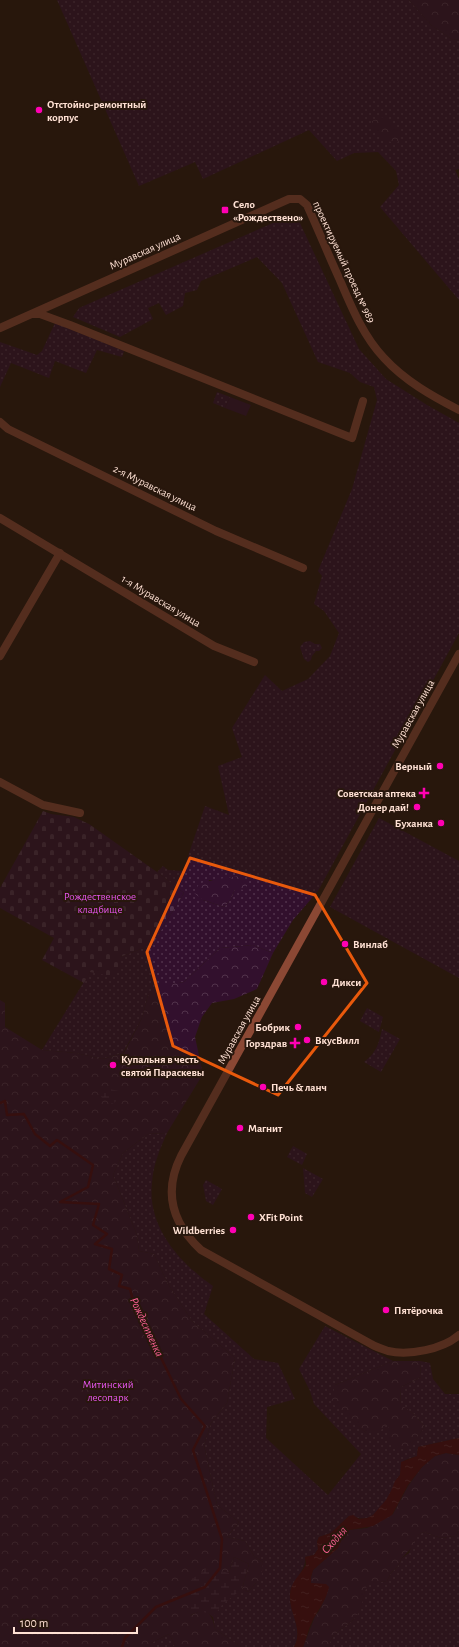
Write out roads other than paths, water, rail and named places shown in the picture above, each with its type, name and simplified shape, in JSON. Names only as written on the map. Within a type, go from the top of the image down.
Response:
[{"type":"street","name":"Муравская улица","points":[[0,328],[289,199],[300,199]]},
{"type":"street","name":"проектируемый проезд № 989","points":[[300,199],[307,205],[363,329],[383,358],[403,376],[426,393],[459,410]]},
{"type":"street","points":[[32,314],[40,314],[59,320],[352,438],[363,401]]},
{"type":"street","name":"2-я Муравская улица","points":[[0,422],[8,429],[216,531],[303,568]]},
{"type":"street","name":"1-я Муравская улица","points":[[0,518],[214,646],[254,662]]},
{"type":"street","points":[[0,656],[60,553]]},
{"type":"street","name":"Муравская улица","points":[[459,654],[181,1156],[174,1170],[171,1184],[172,1199],[182,1228],[201,1250],[371,1344],[389,1351],[421,1350],[436,1348],[451,1342],[459,1335]]},
{"type":"street","points":[[0,782],[43,805],[80,813]]},
{"type":"water","name":"Сходня","points":[[459,1438],[459,1455],[446,1453],[435,1456],[422,1467],[408,1485],[392,1515],[373,1526],[349,1530],[342,1538],[338,1548],[313,1570],[311,1583],[326,1584],[329,1587],[325,1598],[311,1624],[303,1647],[294,1647],[297,1640],[297,1628],[290,1602],[290,1591],[293,1583],[306,1565],[305,1557],[314,1555],[318,1549],[317,1542],[319,1537],[331,1533],[349,1516],[353,1515],[359,1519],[367,1518],[373,1515],[386,1500],[395,1481],[400,1475],[401,1462],[417,1456],[418,1447]]},
{"type":"waterway","name":"Рождественка","points":[[0,1103],[5,1101],[7,1115],[24,1114],[35,1134],[50,1146],[57,1140],[93,1165],[88,1187],[60,1202]]},
{"type":"waterway","name":"Рождественка","points":[[60,1202],[99,1204],[93,1225],[107,1234],[95,1244],[112,1249],[109,1269],[122,1275],[119,1286],[130,1289],[133,1300],[181,1399],[205,1426],[193,1450],[222,1539],[220,1568],[205,1587],[156,1607],[125,1638],[122,1647]]},
{"type":"place","name":"Отстойно-ремонтный корпус","points":[[39,110]]},
{"type":"place","name":"Село «Рождествено»","points":[[225,210]]},
{"type":"place","name":"Верный","points":[[440,766]]},
{"type":"place","name":"Советская аптека","points":[[424,793]]},
{"type":"place","name":"Донер дай!","points":[[417,807]]},
{"type":"place","name":"Буханка","points":[[441,823]]},
{"type":"place","name":"Винлаб","points":[[345,944]]},
{"type":"place","name":"Дикси","points":[[324,982]]},
{"type":"place","name":"Бобрик","points":[[298,1027]]},
{"type":"place","name":"ВкусВилл","points":[[307,1040]]},
{"type":"place","name":"Горздрав","points":[[295,1043]]},
{"type":"place","name":"Купальня в честь святой Параскевы","points":[[113,1065]]},
{"type":"place","name":"Печь & ланч","points":[[263,1087]]},
{"type":"place","name":"Магнит","points":[[240,1128]]},
{"type":"place","name":"XFit Point","points":[[251,1217]]},
{"type":"place","name":"Wildberries","points":[[233,1230]]},
{"type":"place","name":"Пятёрочка","points":[[386,1310]]},
{"type":"park label","name":"Рождественское кладбище","points":[[100,902]]},
{"type":"park label","name":"Митинский лесопарк","points":[[108,1390]]}]
